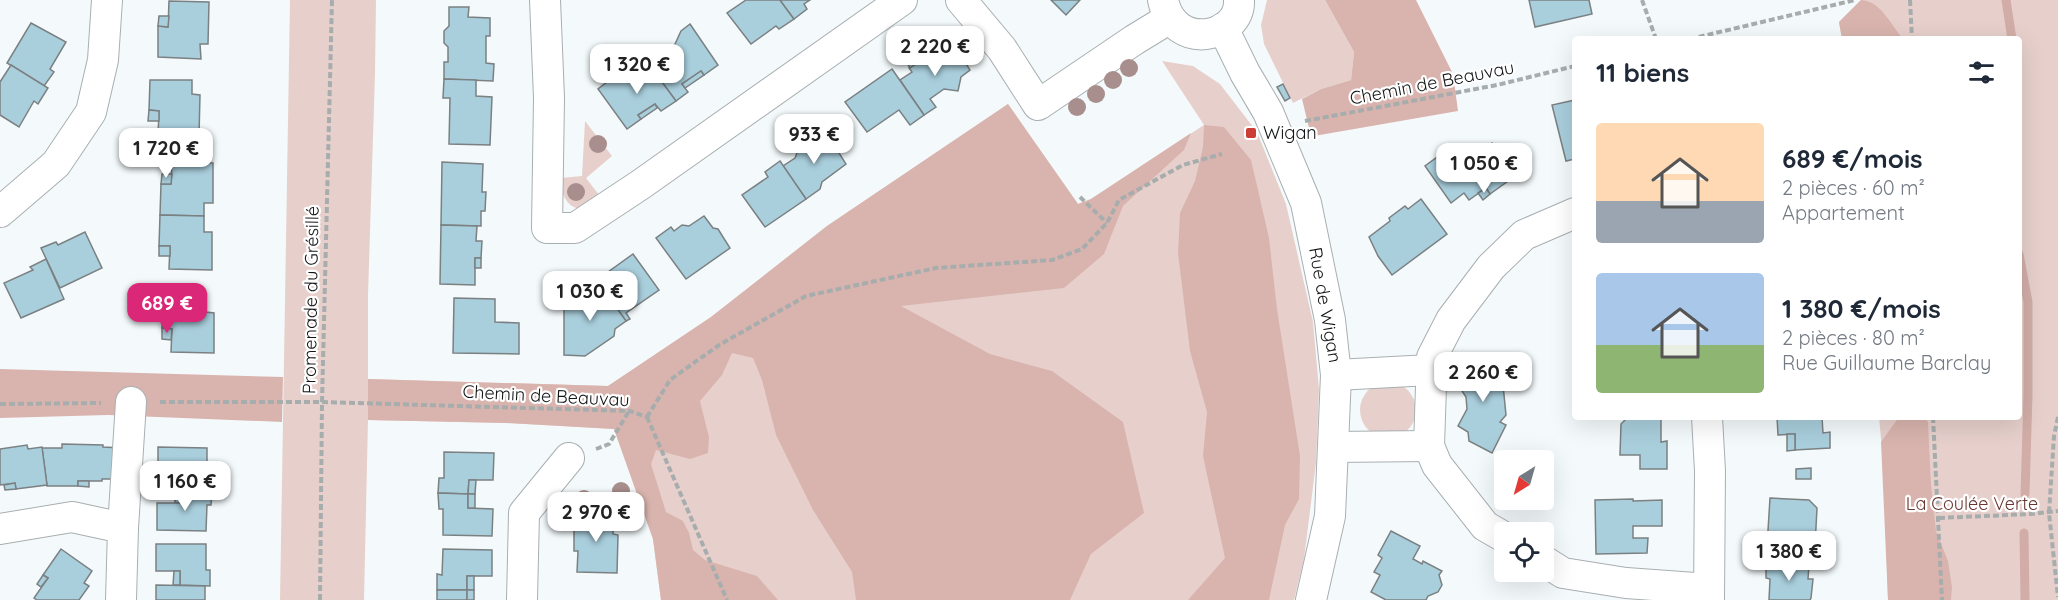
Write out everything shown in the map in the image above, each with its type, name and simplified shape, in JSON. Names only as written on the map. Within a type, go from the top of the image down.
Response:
[{"type":"street","points":[[0,212],[56,164],[91,112],[103,60],[107,0]]},
{"type":"street","points":[[545,0],[549,98],[547,228],[575,228],[640,185],[902,0]]},
{"type":"street","points":[[961,0],[1002,49],[1038,105],[1134,40],[1166,9],[1181,29],[1195,35],[1211,34],[1223,28],[1233,19],[1240,6],[1239,0]]},
{"type":"street","name":"Rue de Wigan","points":[[1223,28],[1245,73],[1268,112],[1306,203],[1330,320],[1336,375],[1330,516],[1311,600]]},
{"type":"street","points":[[1494,531],[1485,526],[1437,465],[1429,446],[1432,357],[1451,320],[1491,267],[1524,236],[1572,214]]},
{"type":"street","points":[[1336,375],[1430,370]]},
{"type":"street","points":[[121,600],[131,402]]},
{"type":"street","points":[[1554,567],[1563,573],[1709,594],[1710,471],[1707,420]]},
{"type":"street","points":[[1333,447],[1429,446]]},
{"type":"street","points":[[522,600],[524,513],[569,458]]},
{"type":"street","points":[[0,529],[72,518],[123,528]]},
{"type":"path","name":"Promenade du Grésillé","points":[[320,600],[322,402],[332,0]]},
{"type":"path","points":[[1642,0],[1655,36]]},
{"type":"path","points":[[1702,36],[1855,0]]},
{"type":"path","points":[[1910,0],[1912,36]]},
{"type":"path","name":"Chemin de Beauvau","points":[[1294,125],[1497,85],[1572,67]]},
{"type":"path","name":"Chemin de Beauvau","points":[[0,404],[322,402],[630,411],[647,417],[670,380],[719,345],[806,296],[936,267],[1052,260],[1082,249],[1107,223],[1119,200],[1183,165],[1222,154]]},
{"type":"path","points":[[1080,197],[1107,223]]},
{"type":"path","points":[[569,458],[609,444],[630,411]]},
{"type":"path","points":[[647,417],[727,600]]},
{"type":"path","points":[[2058,417],[2054,436],[2049,513],[2058,597]]},
{"type":"path","points":[[1933,420],[1942,600]]},
{"type":"path","points":[[1939,518],[2058,511]]},
{"type":"green space","points":[[290,0],[376,0],[368,379],[608,386],[711,317],[827,226],[1008,104],[1078,204],[1091,199],[1204,125],[1162,61],[1193,66],[1220,84],[1257,132],[1286,204],[1313,322],[1319,389],[1316,463],[1304,559],[1294,600],[661,600],[653,539],[614,429],[506,423],[368,420],[364,600],[280,600]]},
{"type":"green space","points":[[1267,0],[1325,0],[1354,52],[1351,80],[1321,89],[1293,103],[1264,44],[1261,25]]},
{"type":"green space","name":"La Coulée Verte","points":[[1861,0],[2058,0],[2058,600],[1888,600],[1884,472],[1879,420],[2022,420],[2022,36],[1841,36],[1839,22]]},
{"type":"green space","points":[[585,121],[612,156],[586,178],[603,200],[585,209],[573,206],[565,199],[560,178],[582,176]]},
{"type":"green space","points":[[1388,382],[1399,384],[1408,390],[1414,399],[1416,410],[1414,421],[1408,430],[1399,436],[1388,438],[1377,436],[1368,430],[1362,421],[1360,410],[1362,399],[1368,390],[1377,384]]},
{"type":"shaded area","points":[[1325,0],[1416,0],[1453,74],[1458,111],[1314,136],[1309,128],[1302,99],[1321,89],[1351,80],[1354,52]]},
{"type":"shaded area","points":[[1861,0],[1868,1],[1880,9],[1901,36],[1841,36],[1839,22]]},
{"type":"shaded area","points":[[1008,104],[1078,204],[1091,199],[1191,133],[1184,150],[1123,206],[1104,254],[1064,288],[901,306],[990,354],[1052,371],[1123,422],[1144,513],[1091,554],[1070,600],[856,600],[852,572],[813,510],[776,435],[762,380],[753,358],[732,353],[722,375],[700,401],[709,437],[708,453],[690,459],[656,450],[651,464],[666,512],[683,521],[693,550],[705,560],[757,576],[778,600],[661,600],[653,539],[614,429],[506,423],[368,420],[368,379],[608,386],[711,317],[827,226]]},
{"type":"shaded area","points":[[1204,125],[1224,127],[1251,160],[1269,238],[1277,309],[1300,456],[1299,499],[1285,525],[1269,600],[1188,600],[1225,558],[1203,456],[1207,412],[1190,351],[1178,253],[1180,213],[1195,181],[1203,147]]},
{"type":"shaded area","points":[[0,369],[283,377],[282,422],[108,415],[0,418]]},
{"type":"shaded area","points":[[1897,420],[1926,420],[1928,422],[1936,531],[1948,561],[1952,587],[1951,600],[1888,600],[1881,442]]},
{"type":"building","points":[[746,0],[780,0],[794,19],[779,29],[776,26],[751,44],[727,13]]},
{"type":"building","points":[[780,0],[810,0],[804,4],[807,9],[794,19]]},
{"type":"building","points":[[1051,0],[1080,0],[1066,15]]},
{"type":"building","points":[[1529,0],[1589,0],[1592,14],[1535,27]]},
{"type":"building","points":[[169,1],[209,2],[208,44],[200,44],[201,59],[158,57],[158,26],[168,27]]},
{"type":"building","points":[[449,7],[469,7],[468,17],[490,18],[490,36],[486,36],[486,63],[494,64],[493,81],[444,79],[444,62],[448,62],[448,47],[444,43],[444,31],[449,26]]},
{"type":"building","points":[[159,16],[169,16],[168,27],[158,26]]},
{"type":"building","points":[[31,23],[66,42],[50,69],[54,72],[44,86],[7,63]]},
{"type":"building","points":[[690,24],[718,65],[704,75],[701,71],[682,84],[688,92],[676,101],[648,63],[675,44],[681,31]]},
{"type":"building","points":[[946,48],[957,49],[970,70],[961,77],[958,91],[944,89],[930,99],[936,107],[924,115],[900,80],[912,72],[909,68],[920,61],[921,57],[930,55],[932,57]]},
{"type":"building","points":[[914,49],[920,61],[910,68],[903,56]]},
{"type":"building","points":[[648,63],[676,101],[661,111],[655,104],[638,115],[641,119],[627,129],[598,89],[607,82],[623,80]]},
{"type":"building","points":[[11,65],[48,88],[38,104],[34,101],[19,127],[0,115],[0,82]]},
{"type":"building","points":[[892,69],[924,115],[910,125],[899,110],[867,132],[845,102]]},
{"type":"building","points":[[701,71],[704,75],[685,88],[682,84]]},
{"type":"building","points":[[444,79],[476,80],[476,96],[492,97],[490,145],[449,144],[450,98],[443,98]]},
{"type":"building","points":[[150,80],[192,80],[192,94],[200,95],[199,136],[158,135],[159,111],[149,110]]},
{"type":"building","points":[[1283,84],[1290,98],[1285,101],[1277,87]]},
{"type":"building","points":[[1572,101],[1572,160],[1566,161],[1552,105]]},
{"type":"building","points":[[655,104],[657,108],[641,119],[638,115]]},
{"type":"building","points":[[149,110],[159,111],[159,121],[148,121]]},
{"type":"building","points":[[827,134],[846,164],[822,182],[820,189],[806,199],[783,166],[795,158],[802,140],[813,144]]},
{"type":"building","points":[[1492,143],[1515,176],[1490,194],[1486,188],[1469,200],[1464,193],[1451,203],[1425,166],[1451,147],[1457,155],[1470,146],[1477,155]]},
{"type":"building","points":[[780,161],[806,199],[765,227],[742,195],[768,177],[765,172]]},
{"type":"building","points":[[172,162],[213,163],[213,203],[204,203],[204,216],[160,215],[161,184],[171,184]]},
{"type":"building","points":[[442,162],[483,164],[482,192],[486,192],[485,211],[481,211],[481,226],[441,225]]},
{"type":"building","points":[[162,174],[172,174],[171,184],[161,184]]},
{"type":"building","points":[[1486,188],[1490,194],[1483,200],[1478,193]]},
{"type":"building","points":[[1421,199],[1447,234],[1392,275],[1378,256],[1369,237],[1405,206],[1408,209]]},
{"type":"building","points":[[160,215],[204,216],[204,232],[212,232],[212,270],[169,269],[170,246],[159,246]]},
{"type":"building","points":[[704,216],[713,228],[718,229],[730,248],[686,279],[656,238],[671,227],[674,231],[682,225],[689,226]]},
{"type":"building","points":[[441,225],[477,226],[476,241],[482,241],[481,258],[475,258],[475,285],[440,284]]},
{"type":"building","points":[[85,232],[102,268],[60,288],[41,248],[56,242],[58,245]]},
{"type":"building","points":[[159,246],[170,246],[170,256],[159,256]]},
{"type":"building","points":[[633,254],[659,290],[626,313],[630,319],[626,321],[597,280]]},
{"type":"building","points":[[475,258],[481,258],[481,268],[475,268]]},
{"type":"building","points":[[46,259],[64,299],[21,318],[4,283],[33,270],[30,267]]},
{"type":"building","points":[[597,280],[626,321],[615,329],[614,336],[585,356],[564,355],[564,308],[589,291],[586,287]]},
{"type":"building","points":[[163,297],[206,298],[206,312],[214,313],[214,353],[171,352],[172,329],[162,328]]},
{"type":"building","points":[[454,298],[495,299],[495,322],[519,323],[519,354],[453,353]]},
{"type":"building","points":[[162,328],[172,329],[171,340],[162,339]]},
{"type":"building","points":[[1489,353],[1504,376],[1498,380],[1503,385],[1506,415],[1500,422],[1506,425],[1492,453],[1469,441],[1468,432],[1458,426],[1467,409],[1466,397],[1455,380],[1465,374],[1464,369]]},
{"type":"building","points":[[1625,420],[1661,420],[1661,442],[1667,441],[1667,469],[1640,469],[1640,455],[1620,455],[1621,424]]},
{"type":"building","points":[[1777,420],[1822,420],[1823,433],[1830,432],[1830,448],[1795,450],[1795,434],[1778,435]]},
{"type":"building","points":[[1787,434],[1795,434],[1795,450],[1787,451]]},
{"type":"building","points":[[62,444],[122,448],[121,479],[78,481],[78,486],[47,486],[42,448],[62,448]]},
{"type":"building","points":[[27,445],[28,449],[42,447],[47,485],[16,489],[15,483],[0,485],[0,449]]},
{"type":"building","points":[[158,447],[207,448],[207,474],[212,474],[212,489],[182,489],[182,475],[158,475]]},
{"type":"building","points":[[444,452],[494,453],[493,480],[469,480],[468,494],[438,493],[439,478],[444,478]]},
{"type":"building","points":[[1811,468],[1811,479],[1796,479],[1796,469]]},
{"type":"building","points":[[175,474],[182,475],[182,489],[175,489]]},
{"type":"building","points":[[469,480],[476,480],[475,494],[468,494]]},
{"type":"building","points":[[78,481],[89,481],[89,487],[78,486]]},
{"type":"building","points":[[15,483],[16,489],[5,490],[4,485]]},
{"type":"building","points":[[175,489],[182,489],[182,503],[175,503]]},
{"type":"building","points":[[182,489],[212,489],[211,505],[207,505],[206,531],[157,530],[157,503],[182,503]]},
{"type":"building","points":[[438,493],[468,494],[468,508],[493,509],[492,536],[443,535],[443,509],[439,509]]},
{"type":"building","points":[[468,494],[475,494],[475,508],[468,508]]},
{"type":"building","points":[[1770,498],[1809,500],[1817,508],[1814,565],[1766,563]]},
{"type":"building","points":[[1633,499],[1633,501],[1662,500],[1662,526],[1633,526],[1633,538],[1648,538],[1647,553],[1596,554],[1595,500]]},
{"type":"building","points":[[634,501],[634,517],[621,517],[621,505]]},
{"type":"building","points":[[613,508],[613,534],[618,535],[617,573],[577,572],[578,551],[574,551],[574,519]]},
{"type":"building","points":[[1391,531],[1420,546],[1413,559],[1422,564],[1423,561],[1442,571],[1439,575],[1442,585],[1438,592],[1428,596],[1426,600],[1386,600],[1371,592],[1380,575],[1374,572],[1382,558],[1378,555]]},
{"type":"building","points":[[156,544],[206,544],[206,570],[210,570],[210,586],[180,585],[180,571],[156,571]]},
{"type":"building","points":[[61,549],[92,571],[84,583],[89,586],[79,600],[37,600],[34,598],[48,578],[43,575]]},
{"type":"building","points":[[443,549],[492,550],[492,576],[467,576],[467,590],[437,590],[437,574],[442,575]]},
{"type":"building","points":[[1766,563],[1809,565],[1808,579],[1813,579],[1810,600],[1769,600],[1770,579],[1766,578]]},
{"type":"building","points":[[174,571],[180,571],[180,585],[173,585]]},
{"type":"building","points":[[43,575],[48,578],[41,587],[37,584]]},
{"type":"building","points":[[467,576],[474,576],[474,590],[467,590]]},
{"type":"building","points":[[156,585],[205,586],[205,600],[156,600]]},
{"type":"building","points":[[437,590],[467,590],[467,600],[437,600]]},
{"type":"building","points":[[467,590],[474,590],[474,600],[467,600]]},
{"type":"waterway","points":[[2006,0],[2012,36]]},
{"type":"waterway","points":[[2022,270],[2028,302],[2025,494]]},
{"type":"waterway","points":[[2024,533],[2025,600]]},
{"type":"place","name":"Wigan","points":[[1251,133]]}]
